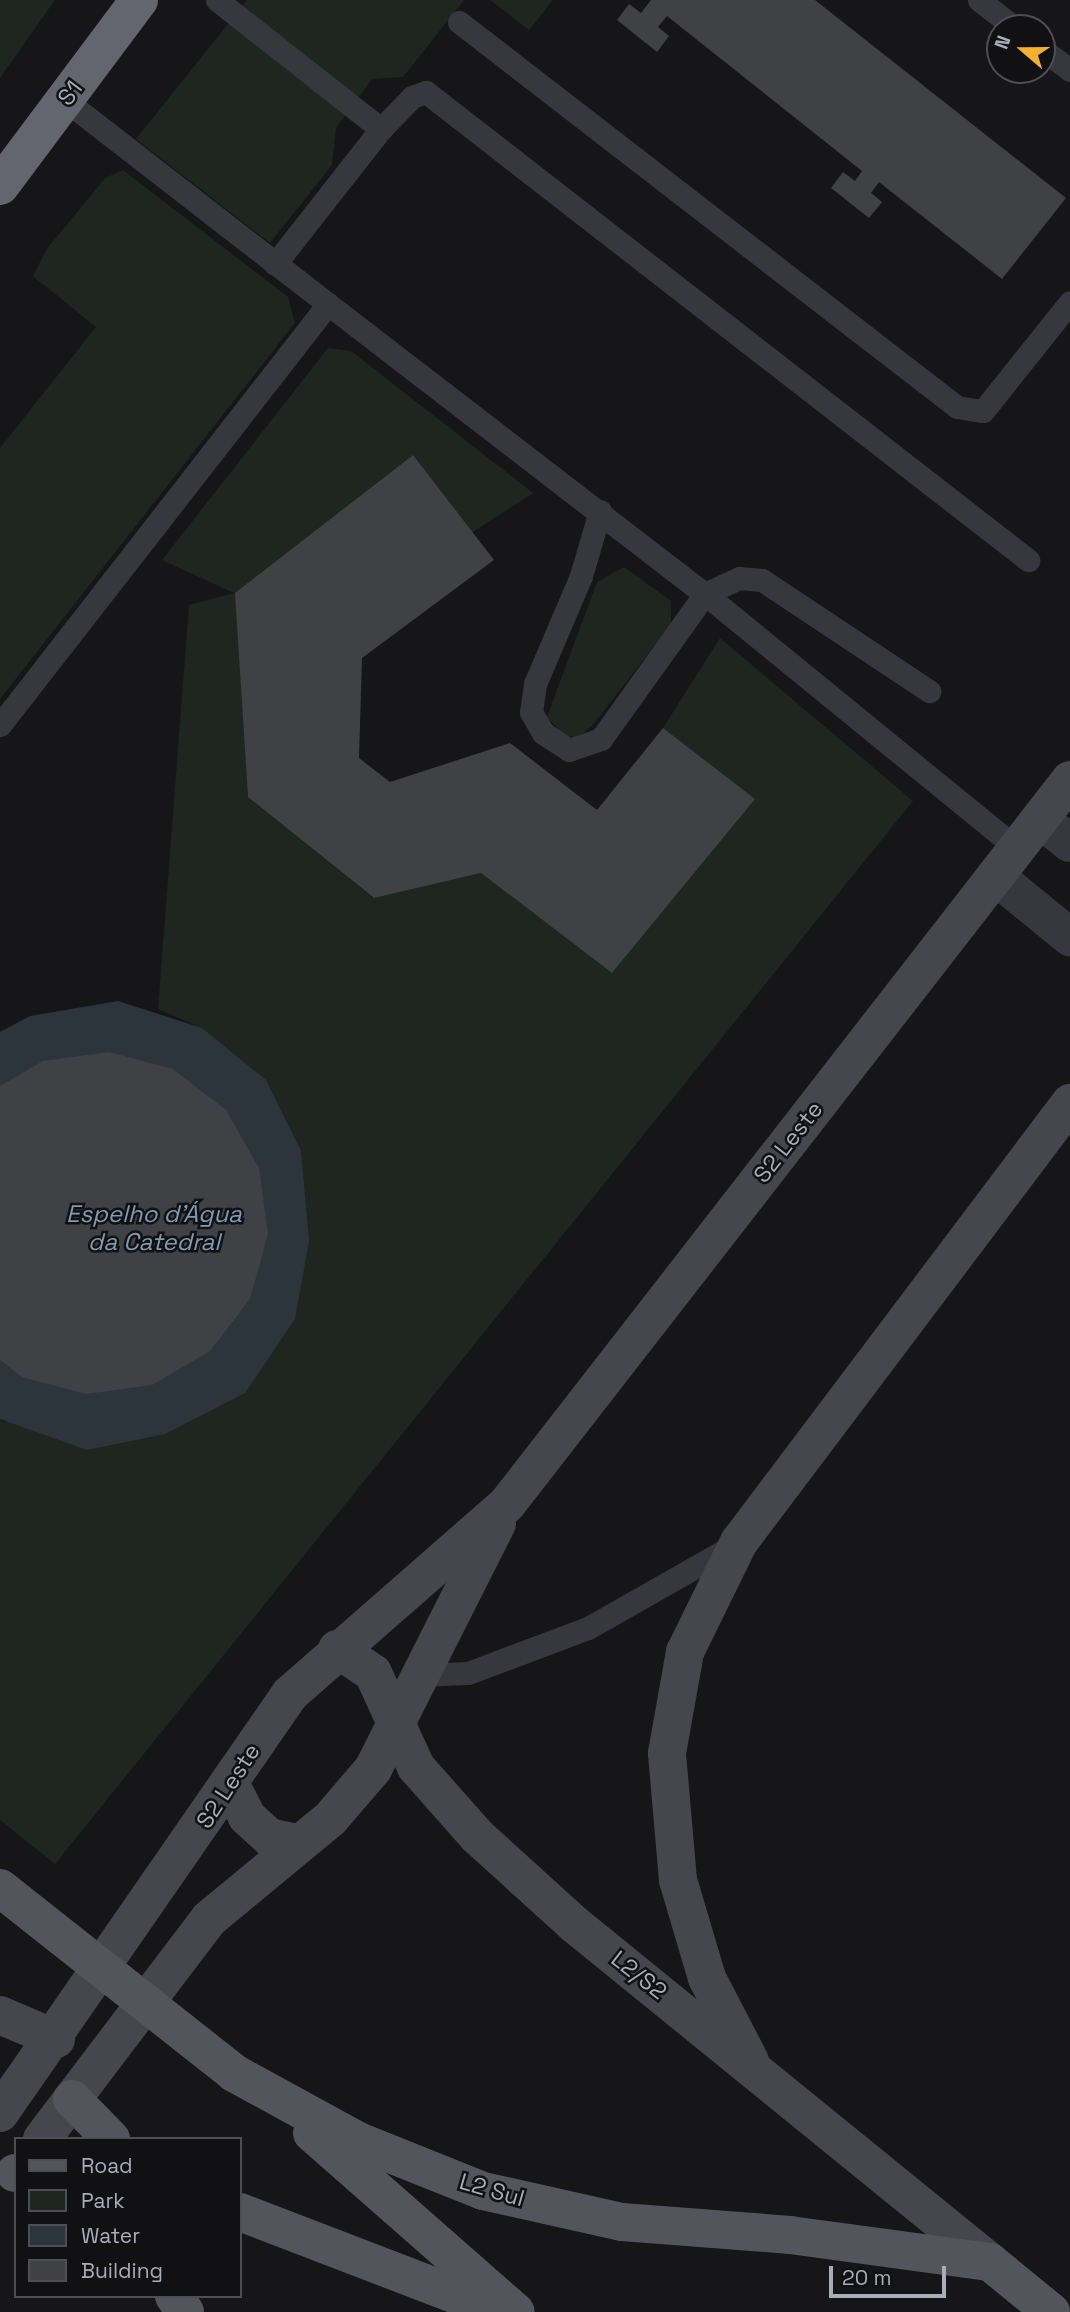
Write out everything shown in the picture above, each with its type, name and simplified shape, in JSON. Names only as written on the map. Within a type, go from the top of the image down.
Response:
[{"type":"highway","name":"S1","points":[[0,186],[139,0]]},
{"type":"main road","name":"S2 Leste","points":[[44,2137],[209,1919],[297,1843],[331,1818],[373,1769],[417,1675],[507,1504],[1070,780]]},
{"type":"main road","points":[[750,2061],[707,1978],[678,1880],[667,1753],[685,1652],[739,1542],[1070,1103]]},
{"type":"main road","name":"S2 Leste","points":[[0,2113],[56,2039],[231,1785],[290,1694],[337,1649],[507,1504]]},
{"type":"main road","name":"L2/S2","points":[[337,1649],[373,1673],[416,1767],[477,1836],[574,1924],[750,2061],[990,2262]]},
{"type":"main road","points":[[231,1785],[254,1824],[269,1837],[297,1843]]},
{"type":"main road","name":"L2 Sul","points":[[0,1888],[247,2080],[358,2141],[482,2191],[622,2222],[790,2235],[990,2262]]},
{"type":"main road","points":[[0,2015],[56,2039]]},
{"type":"main road","points":[[247,2080],[516,2312]]},
{"type":"main road","points":[[72,2099],[109,2137]]},
{"type":"main road","points":[[0,2192],[14,2175]]},
{"type":"main road","points":[[242,2214],[501,2312]]},
{"type":"main road","points":[[990,2262],[1051,2312]]},
{"type":"street","points":[[1040,818],[1070,843]]},
{"type":"street","points":[[1006,862],[1070,937]]},
{"type":"lane","points":[[217,0],[381,129]]},
{"type":"lane","points":[[979,0],[997,14]]},
{"type":"lane","points":[[459,22],[957,407],[983,411],[1070,302]]},
{"type":"lane","points":[[1056,60],[1070,71]]},
{"type":"lane","points":[[275,264],[381,129],[412,97],[426,92],[1028,560]]},
{"type":"lane","points":[[65,100],[705,594],[1006,862]]},
{"type":"lane","points":[[0,725],[327,304]]},
{"type":"lane","points":[[600,511],[581,576],[535,684],[531,712],[543,733],[569,750],[601,738],[705,594],[739,578],[762,580],[929,691]]},
{"type":"lane","points":[[417,1675],[468,1672],[588,1629],[739,1542]]},
{"type":"green space","points":[[0,0],[55,0],[0,78]]},
{"type":"green space","points":[[247,0],[464,0],[403,77],[372,79],[336,128],[332,165],[270,243],[136,139]]},
{"type":"green space","points":[[490,0],[553,0],[529,30]]},
{"type":"green space","points":[[123,170],[288,297],[295,323],[0,699],[0,448],[96,327],[33,276],[46,250],[105,178]]},
{"type":"green space","points":[[328,348],[351,351],[533,493],[471,533],[413,455],[236,593],[248,797],[373,898],[481,873],[612,973],[754,800],[663,728],[720,638],[913,801],[55,1864],[0,1820],[0,1419],[5,1423],[202,1028],[158,1009],[189,605],[234,593],[162,560]]},
{"type":"green space","points":[[624,567],[671,601],[671,624],[592,726],[577,738],[563,734],[547,717],[597,582]]},
{"type":"water","name":"Espelho d'Água da Catedral","points":[[118,1001],[202,1028],[266,1080],[301,1151],[309,1241],[295,1319],[245,1393],[165,1434],[87,1450],[0,1419],[0,1032],[30,1016]]},
{"type":"building","points":[[651,0],[815,0],[1066,198],[1002,279],[879,182],[871,193],[882,202],[869,218],[831,188],[843,172],[855,181],[862,171],[667,16],[658,27],[669,36],[657,52],[617,20],[629,4],[641,13]]},
{"type":"building","points":[[413,455],[494,560],[362,658],[359,758],[390,782],[510,743],[597,810],[663,728],[755,799],[612,973],[481,873],[374,898],[248,797],[235,593]]},
{"type":"building","name":"Espelho d'Água da Catedral","points":[[109,1052],[173,1069],[226,1110],[259,1168],[268,1234],[250,1299],[210,1351],[152,1385],[86,1394],[22,1377],[0,1360],[0,1086],[43,1061]]}]
